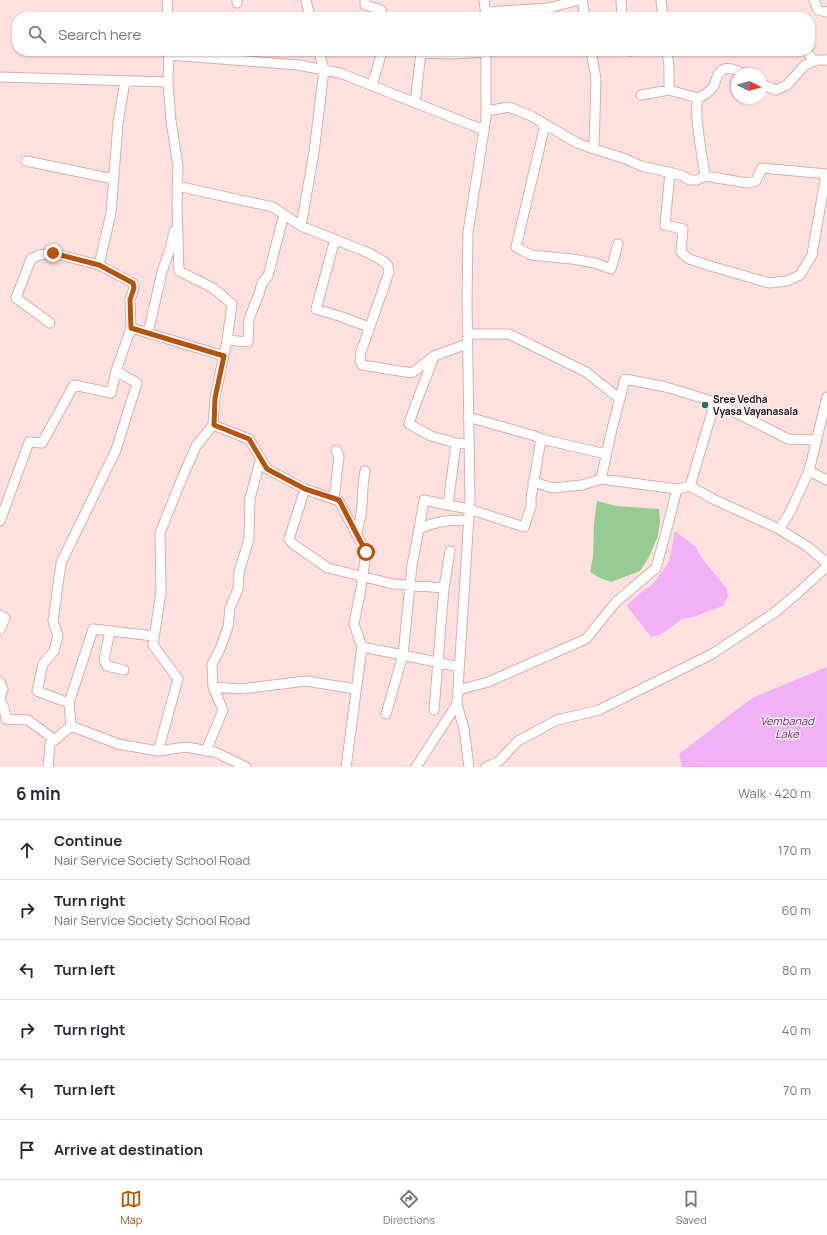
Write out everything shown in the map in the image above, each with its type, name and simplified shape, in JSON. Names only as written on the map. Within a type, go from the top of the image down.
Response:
[{"type":"street","points":[[167,0],[168,12]]},
{"type":"street","points":[[306,0],[309,12]]},
{"type":"street","points":[[365,0],[365,5],[381,10],[382,12]]},
{"type":"street","points":[[484,0],[486,12]]},
{"type":"street","points":[[497,12],[542,4],[581,0],[584,12]]},
{"type":"street","points":[[621,0],[622,12]]},
{"type":"street","points":[[661,0],[662,12]]},
{"type":"street","points":[[814,0],[818,10],[827,12]]},
{"type":"street","points":[[158,751],[178,679],[153,645],[161,592],[160,533],[196,446],[214,425],[215,398],[227,340],[232,304],[214,288],[179,271],[177,217],[178,166],[171,121],[168,82],[169,56]]},
{"type":"street","points":[[201,56],[298,65],[340,73],[484,130]]},
{"type":"street","points":[[301,226],[314,152],[324,70],[320,56]]},
{"type":"street","points":[[372,86],[381,56]]},
{"type":"street","points":[[415,103],[421,56]]},
{"type":"street","points":[[470,767],[464,729],[457,704],[469,520],[467,339],[468,232],[486,111],[486,56]]},
{"type":"street","points":[[592,56],[596,79],[594,149]]},
{"type":"street","points":[[667,56],[669,90]]},
{"type":"street","points":[[810,56],[813,61]]},
{"type":"street","points":[[767,86],[776,90],[787,84],[805,65],[813,61],[827,60]]},
{"type":"street","points":[[705,176],[696,102],[698,98],[712,88],[720,72],[725,69],[731,69]]},
{"type":"street","points":[[0,77],[168,82]]},
{"type":"street","points":[[99,265],[111,213],[118,123],[125,81]]},
{"type":"street","points":[[641,95],[669,90],[698,98]]},
{"type":"street","points":[[486,111],[509,108],[531,116],[577,143],[626,159],[641,166],[670,172],[681,175],[690,180],[697,180],[705,176],[747,183],[756,181],[762,168],[826,174],[812,255],[800,275],[787,281],[769,283],[689,259],[681,252],[683,229],[665,225],[670,172]]},
{"type":"street","points":[[546,125],[516,247],[531,256],[572,259],[595,263],[611,269],[618,244]]},
{"type":"street","points":[[26,161],[114,179]]},
{"type":"street","points":[[177,186],[274,207],[301,226],[369,253],[383,261],[388,266],[389,272],[361,352],[360,361],[362,365],[412,373],[434,356],[467,339],[509,334],[586,372],[620,399]]},
{"type":"street","points":[[227,340],[248,342],[249,319],[262,283],[268,276],[284,214]]},
{"type":"street","points":[[148,333],[162,272],[171,246],[177,217]]},
{"type":"street","points":[[335,239],[316,309],[369,327]]},
{"type":"street","points":[[0,521],[30,442],[42,443],[74,385],[110,393],[131,328],[130,300],[134,288],[133,283],[99,265],[53,253],[39,255],[31,259],[16,298],[50,323]]},
{"type":"street","points":[[131,328],[224,356]]},
{"type":"street","points":[[434,356],[409,424],[430,436],[456,443],[469,444]]},
{"type":"street","points":[[70,703],[36,691],[43,664],[54,651],[58,636],[53,621],[61,563],[116,450],[137,383],[116,371]]},
{"type":"street","points":[[601,479],[625,379],[666,387],[715,402],[788,439],[816,440]]},
{"type":"street","points":[[780,529],[789,514],[809,471],[827,396]]},
{"type":"street","points":[[690,486],[715,402]]},
{"type":"street","points":[[468,417],[541,439],[606,454]]},
{"type":"street","points":[[214,425],[249,439],[267,469],[305,489],[339,500],[366,552],[354,624],[362,647],[346,767]]},
{"type":"street","points":[[386,714],[403,655],[412,565],[424,500],[469,509],[524,527],[531,507],[533,482],[541,439]]},
{"type":"street","points":[[448,505],[456,443]]},
{"type":"street","points":[[334,499],[339,456],[336,450]]},
{"type":"street","points":[[206,751],[223,710],[214,687],[212,664],[220,649],[228,627],[230,608],[238,589],[239,572],[249,539],[250,498],[261,458]]},
{"type":"street","points":[[356,534],[361,517],[363,498],[362,488],[365,471]]},
{"type":"street","points":[[809,471],[827,480]]},
{"type":"street","points":[[486,767],[498,762],[518,741],[558,720],[599,710],[712,654],[774,612],[798,593],[827,564],[808,547],[780,529],[713,499],[690,486],[677,489],[601,479],[582,485],[553,488],[533,482]]},
{"type":"street","points":[[305,489],[289,539],[293,544],[328,568],[393,584],[444,588]]},
{"type":"street","points":[[458,690],[488,682],[586,639],[616,602],[656,568],[677,489]]},
{"type":"street","points":[[419,530],[429,524],[442,521],[469,520]]},
{"type":"street","points":[[434,710],[444,588],[450,551]]},
{"type":"street","points":[[0,615],[5,618],[0,630]]},
{"type":"street","points":[[71,726],[70,703],[93,629],[154,636]]},
{"type":"street","points":[[110,631],[104,660],[107,666],[124,670]]},
{"type":"street","points":[[362,647],[460,667]]},
{"type":"street","points":[[214,687],[241,689],[306,681],[356,689]]},
{"type":"street","points":[[0,682],[3,688],[0,699],[4,708],[6,719],[28,720],[55,740]]},
{"type":"street","points":[[416,767],[457,704]]},
{"type":"street","points":[[71,726],[118,744],[158,751],[186,747],[214,752],[246,767]]},
{"type":"street","points":[[48,767],[50,744],[71,726]]},
{"type":"green space","points":[[597,501],[616,506],[659,509],[660,522],[658,536],[649,557],[640,571],[611,582],[590,572],[593,557],[594,524]]},
{"type":"water","points":[[675,531],[696,547],[701,557],[727,589],[728,596],[723,606],[693,617],[682,619],[662,634],[651,637],[627,606],[639,594],[653,584],[669,562]]},
{"type":"water","name":"Vembanad Lake","points":[[827,667],[827,767],[682,767],[679,754],[752,698]]},
{"type":"place","name":"Sree Vedha Vyasa Vayanasala","points":[[705,405]]},
{"type":"route","points":[[53,253],[99,265],[133,283],[134,288],[130,300],[131,328],[224,356],[215,398],[214,425],[249,439],[267,469],[305,489],[339,500],[366,552]]}]
